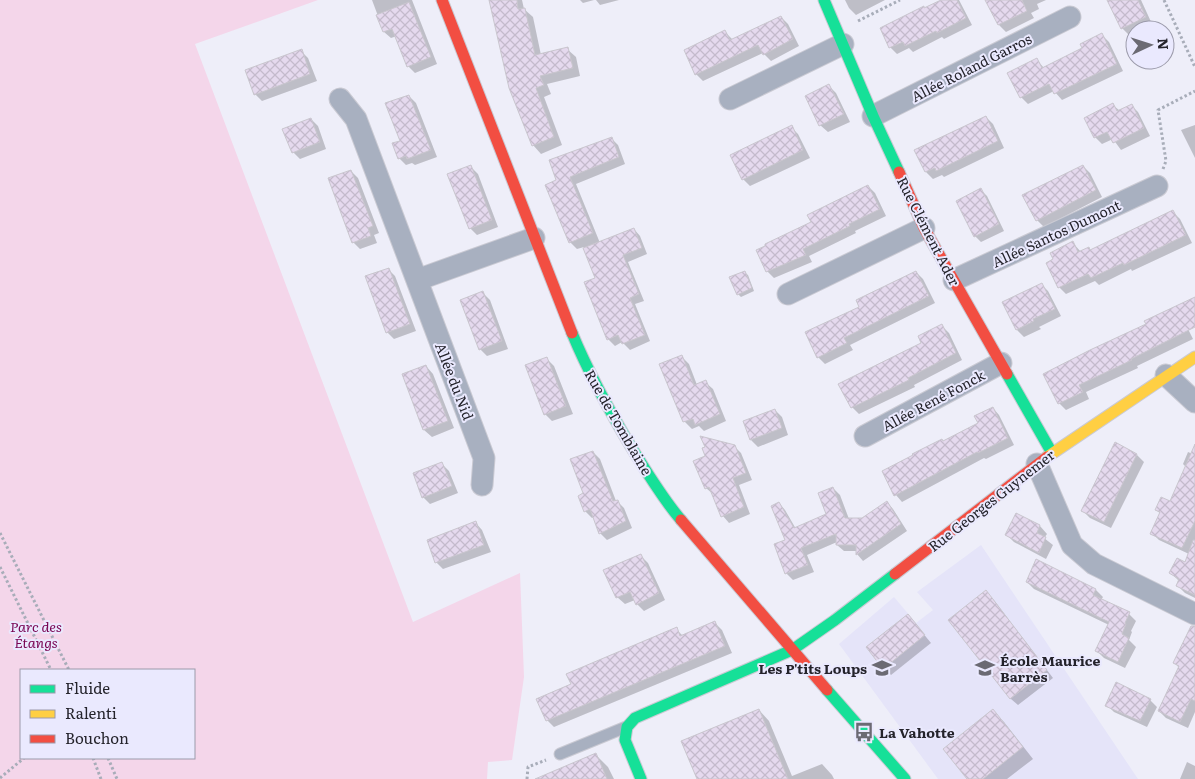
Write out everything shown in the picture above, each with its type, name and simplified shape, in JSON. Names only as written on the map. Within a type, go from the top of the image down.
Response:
[{"type":"street","name":"Rue de Tomblaine","points":[[442,0],[579,350],[623,433],[648,474],[679,518],[904,779]]},
{"type":"street","name":"Rue Clément Ader","points":[[824,0],[873,116],[924,228],[1001,363],[1045,458]]},
{"type":"street","name":"Allée Roland Garros","points":[[873,116],[1070,17]]},
{"type":"street","points":[[730,99],[840,38]]},
{"type":"street","name":"Allée du Nid","points":[[340,99],[356,119],[484,458],[482,484]]},
{"type":"street","name":"Allée Santos Dumont","points":[[954,280],[1158,186]]},
{"type":"street","points":[[788,294],[924,228]]},
{"type":"street","points":[[417,280],[534,238]]},
{"type":"street","name":"Rue Georges Guynemer","points":[[627,727],[635,718],[792,650],[835,620],[1045,458],[1195,357]]},
{"type":"street","name":"Allée René Fonck","points":[[865,436],[1001,363]]},
{"type":"street","points":[[1166,375],[1195,402]]},
{"type":"street","points":[[1045,458],[1072,545],[1094,564],[1195,614]]},
{"type":"street","points":[[627,727],[625,740],[641,779]]},
{"type":"lane","points":[[560,754],[627,727]]},
{"type":"path","points":[[840,38],[900,0]]},
{"type":"path","points":[[1164,0],[1194,60],[1195,67]]},
{"type":"path","points":[[1158,186],[1166,161],[1158,110],[1195,91]]},
{"type":"path","points":[[0,533],[68,669]]},
{"type":"path","points":[[0,567],[51,669]]},
{"type":"path","points":[[526,779],[528,767],[560,754]]},
{"type":"path","points":[[0,778],[23,759]]},
{"type":"path","points":[[92,759],[101,779]]},
{"type":"path","points":[[108,759],[117,779]]},
{"type":"shaded area","name":"École Maurice Barrès","points":[[981,545],[1138,779],[938,779],[839,644],[894,597],[916,623],[933,610],[917,592]]},
{"type":"green space","name":"Parc des Étangs","points":[[0,0],[318,0],[195,44],[413,622],[520,573],[524,677],[512,760],[488,762],[487,779],[0,779]]},
{"type":"building","points":[[489,0],[517,0],[518,9],[525,8],[535,55],[568,47],[573,68],[540,76],[544,85],[536,88],[554,137],[532,146],[509,88]]},
{"type":"building","points":[[941,0],[957,0],[966,18],[937,33],[936,31],[905,46],[903,42],[889,48],[880,28],[924,6],[924,8]]},
{"type":"building","points":[[985,0],[1022,0],[1027,11],[998,25]]},
{"type":"building","points":[[1107,0],[1138,0],[1146,17],[1140,20],[1125,20],[1125,27],[1121,29]]},
{"type":"building","points":[[409,2],[431,57],[407,67],[392,29],[383,32],[376,15]]},
{"type":"building","points":[[781,16],[793,39],[763,55],[758,45],[695,75],[684,50],[725,30],[730,40]]},
{"type":"building","points":[[1102,33],[1117,64],[1054,94],[1049,84],[1020,98],[1007,73],[1037,58],[1042,68],[1082,48],[1080,44]]},
{"type":"building","points":[[302,49],[310,74],[254,95],[245,70]]},
{"type":"building","points":[[829,84],[844,114],[819,126],[805,96]]},
{"type":"building","points":[[409,95],[431,150],[407,159],[406,156],[398,159],[392,143],[400,141],[385,103]]},
{"type":"building","points":[[1113,103],[1117,111],[1132,104],[1144,128],[1113,143],[1107,132],[1094,138],[1084,118]]},
{"type":"building","points":[[986,116],[998,141],[936,171],[935,168],[925,172],[914,150]]},
{"type":"building","points":[[311,118],[320,142],[292,153],[282,129]]},
{"type":"building","points":[[792,125],[803,150],[742,180],[730,155]]},
{"type":"building","points":[[612,137],[619,157],[570,177],[593,233],[569,243],[545,185],[556,180],[549,160]]},
{"type":"building","points":[[471,165],[492,220],[469,229],[447,174]]},
{"type":"building","points":[[1083,165],[1096,190],[1036,221],[1022,195]]},
{"type":"building","points":[[351,170],[373,226],[368,228],[371,236],[352,243],[328,178]]},
{"type":"building","points":[[868,185],[880,209],[803,249],[806,255],[766,272],[756,250],[811,222],[807,215]]},
{"type":"building","points":[[981,188],[999,224],[974,237],[956,201]]},
{"type":"building","points":[[1173,210],[1186,235],[1124,265],[1123,263],[1091,278],[1088,274],[1058,288],[1046,263],[1053,259],[1050,253],[1073,241],[1078,252],[1089,247],[1090,250]]},
{"type":"building","points":[[634,228],[642,248],[623,255],[639,294],[630,298],[645,335],[622,344],[618,335],[607,340],[584,282],[595,278],[583,248]]},
{"type":"building","points":[[389,268],[410,324],[386,333],[365,276]]},
{"type":"building","points":[[745,271],[752,288],[737,295],[729,277]]},
{"type":"building","points":[[916,271],[929,296],[844,338],[847,343],[817,358],[805,332],[859,307],[856,300]]},
{"type":"building","points":[[1042,283],[1055,309],[1033,319],[1034,321],[1016,330],[1002,302]]},
{"type":"building","points":[[483,291],[502,341],[479,350],[460,300]]},
{"type":"building","points":[[1195,297],[1195,327],[1079,385],[1083,392],[1058,404],[1043,374],[1146,324],[1144,321]]},
{"type":"building","points":[[942,324],[956,353],[908,378],[909,380],[851,408],[838,384],[921,343],[918,336]]},
{"type":"building","points":[[682,355],[694,385],[706,380],[720,414],[695,425],[693,419],[683,422],[659,364]]},
{"type":"building","points":[[547,357],[566,406],[544,415],[525,365]]},
{"type":"building","points":[[426,365],[448,421],[423,430],[402,374]]},
{"type":"building","points":[[993,407],[1008,438],[977,452],[894,496],[882,471],[942,439],[943,441],[978,423],[974,416]]},
{"type":"building","points":[[775,409],[782,428],[750,440],[743,421]]},
{"type":"building","points":[[700,436],[735,445],[746,473],[733,478],[744,507],[721,517],[709,487],[705,489],[693,461],[705,456],[702,448],[705,447]]},
{"type":"building","points":[[1115,442],[1137,454],[1104,522],[1081,511]]},
{"type":"building","points":[[1195,444],[1195,521],[1182,548],[1150,534],[1160,512],[1155,510],[1161,497],[1170,501]]},
{"type":"building","points":[[593,451],[613,501],[618,500],[626,521],[599,534],[590,509],[584,512],[578,496],[583,493],[570,459]]},
{"type":"building","points":[[442,462],[452,486],[422,498],[413,473]]},
{"type":"building","points":[[833,487],[845,518],[862,518],[887,501],[901,524],[856,555],[856,545],[836,545],[836,534],[801,548],[808,565],[785,574],[774,544],[785,540],[771,506],[779,502],[794,528],[826,514],[818,493]]},
{"type":"building","points":[[1016,513],[1040,525],[1037,533],[1046,537],[1039,553],[1005,535]]},
{"type":"building","points":[[476,521],[484,545],[435,563],[427,540]]},
{"type":"building","points":[[1193,540],[1195,540],[1195,595],[1176,586],[1179,579],[1169,573],[1177,558],[1185,562]]},
{"type":"building","points":[[641,554],[659,593],[636,605],[630,592],[616,598],[603,570]]},
{"type":"building","points":[[1036,559],[1096,589],[1093,595],[1130,612],[1122,634],[1129,638],[1118,662],[1095,651],[1109,622],[1026,582]]},
{"type":"building","points":[[986,590],[1047,670],[1010,699],[948,620]]},
{"type":"building","points":[[908,614],[925,635],[883,669],[866,647]]},
{"type":"building","points":[[715,621],[725,646],[546,721],[536,699],[571,684],[566,674],[677,627],[680,636]]},
{"type":"building","points":[[1191,626],[1195,626],[1195,701],[1191,699],[1180,722],[1158,711],[1179,666],[1173,663]]},
{"type":"building","points":[[1116,682],[1151,699],[1140,721],[1105,706]]},
{"type":"building","points":[[759,709],[788,779],[697,779],[681,741]]},
{"type":"building","points":[[993,709],[1023,747],[983,779],[967,779],[943,749]]},
{"type":"building","points":[[596,753],[607,779],[535,779]]},
{"type":"traffic: fast","points":[[824,0],[899,172]]},
{"type":"traffic: fast","points":[[572,333],[593,378],[624,436],[668,504],[681,520]]},
{"type":"traffic: fast","points":[[1007,374],[1052,453]]},
{"type":"traffic: fast","points":[[641,779],[625,740],[627,727],[635,718],[792,650],[895,574]]},
{"type":"traffic: fast","points":[[827,690],[905,779]]},
{"type":"traffic: slow","points":[[1047,457],[1195,357]]},
{"type":"traffic: jam","points":[[442,0],[572,333]]},
{"type":"traffic: jam","points":[[899,172],[924,228],[1007,374]]},
{"type":"traffic: jam","points":[[895,574],[1047,457]]},
{"type":"traffic: jam","points":[[681,520],[827,690]]},
{"type":"place","name":"Les P'tits Loups","points":[[882,668]]},
{"type":"place","name":"École Maurice Barrès","points":[[985,668]]},
{"type":"place","name":"La Vahotte","points":[[864,732]]}]
